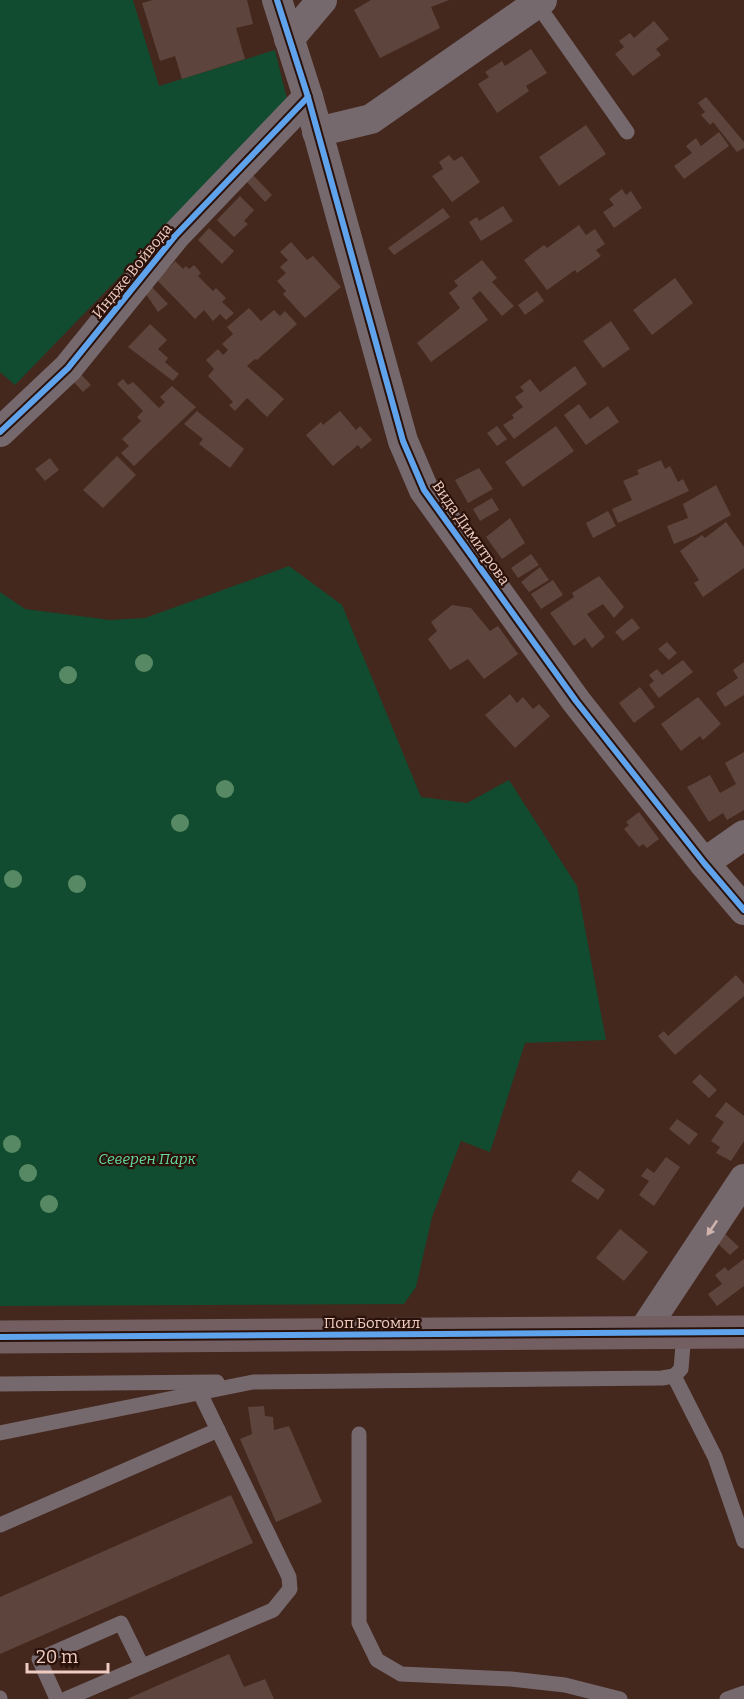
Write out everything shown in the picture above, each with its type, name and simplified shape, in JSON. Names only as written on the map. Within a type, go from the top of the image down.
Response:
[{"type":"street","name":"Вида Димитрова","points":[[277,0],[308,97],[403,441],[424,490],[576,701],[744,910]]},
{"type":"street","points":[[289,39],[322,0]]},
{"type":"street","points":[[317,132],[370,119],[540,2]]},
{"type":"street","name":"Индже Войвода","points":[[0,432],[68,368],[175,236],[308,97]]},
{"type":"street","points":[[704,863],[744,835]]},
{"type":"street","points":[[642,1333],[744,1179]]},
{"type":"street","name":"Поп Богомил","points":[[0,1337],[744,1332]]},
{"type":"lane","points":[[540,2],[627,132]]},
{"type":"lane","points":[[0,1384],[662,1378],[674,1376],[681,1369],[684,1333]]},
{"type":"lane","points":[[674,1376],[715,1457],[744,1542]]},
{"type":"lane","points":[[0,1433],[253,1382]]},
{"type":"lane","points":[[66,1699],[273,1610],[290,1588],[289,1577],[200,1393]]},
{"type":"lane","points":[[0,1525],[218,1430]]},
{"type":"lane","points":[[359,1434],[359,1623],[377,1660],[401,1674],[511,1679],[565,1685],[620,1699]]},
{"type":"lane","points":[[57,1699],[39,1659],[121,1623],[142,1666]]},
{"type":"lane","points":[[727,1699],[744,1693]]},
{"type":"green space","points":[[0,0],[133,0],[159,86],[275,50],[288,103],[15,385],[0,372]]},
{"type":"green space","name":"Северен Парк","points":[[289,566],[342,605],[421,797],[467,803],[509,780],[577,886],[606,1040],[525,1043],[490,1152],[461,1141],[432,1217],[416,1287],[404,1304],[0,1306],[0,592],[25,609],[110,620],[145,618]]},
{"type":"building","points":[[153,0],[247,0],[253,24],[236,28],[245,59],[182,79],[175,56],[160,61],[142,3]]},
{"type":"building","points":[[371,0],[449,0],[431,7],[440,28],[380,58],[354,10]]},
{"type":"building","points":[[654,21],[669,39],[656,49],[661,55],[633,76],[615,54],[624,47],[619,41],[630,33],[634,38]]},
{"type":"building","points":[[531,49],[547,73],[526,86],[529,91],[497,113],[478,84],[489,77],[485,72],[502,61],[505,66]]},
{"type":"building","points":[[706,97],[744,142],[744,148],[737,152],[713,122],[710,125],[701,115],[705,112],[698,103]]},
{"type":"building","points":[[586,125],[606,154],[559,186],[539,157]]},
{"type":"building","points":[[719,132],[729,146],[684,179],[674,166],[692,153],[686,146],[696,138],[701,146]]},
{"type":"building","points":[[449,155],[454,161],[462,156],[480,182],[452,202],[432,176],[443,169],[439,162]]},
{"type":"building","points":[[252,174],[272,195],[265,202],[245,180]]},
{"type":"building","points":[[622,189],[626,195],[631,191],[642,208],[614,228],[603,212],[614,205],[609,199]]},
{"type":"building","points":[[240,196],[254,210],[244,221],[248,224],[234,237],[217,220]]},
{"type":"building","points":[[503,206],[513,221],[481,241],[469,222],[477,217],[479,221]]},
{"type":"building","points":[[443,208],[450,217],[394,255],[388,248]]},
{"type":"building","points":[[579,225],[586,235],[595,229],[605,244],[596,250],[601,256],[577,273],[575,270],[547,290],[524,260],[544,245],[547,248]]},
{"type":"building","points":[[209,228],[234,251],[222,264],[198,240]]},
{"type":"building","points":[[291,242],[307,260],[313,256],[341,287],[305,318],[283,294],[286,291],[277,281],[286,273],[280,267],[288,260],[280,252]]},
{"type":"building","points":[[482,260],[497,278],[492,282],[514,306],[502,316],[480,291],[472,298],[488,320],[431,362],[417,343],[460,308],[449,293],[458,286],[454,281]]},
{"type":"building","points":[[175,261],[183,269],[186,266],[189,269],[194,265],[201,273],[198,276],[213,291],[216,288],[226,298],[222,302],[234,313],[226,320],[220,314],[213,321],[204,310],[195,319],[151,274],[161,263],[167,270]]},
{"type":"building","points":[[675,278],[693,303],[652,335],[633,310]]},
{"type":"building","points":[[151,286],[168,304],[158,312],[144,291]]},
{"type":"building","points":[[537,291],[544,301],[525,315],[518,305]]},
{"type":"building","points":[[249,308],[261,321],[274,310],[280,316],[285,311],[297,324],[257,360],[255,359],[247,366],[284,399],[267,417],[247,398],[235,411],[229,405],[233,402],[208,376],[214,369],[206,360],[218,349],[223,355],[228,350],[222,344],[233,334],[227,327]]},
{"type":"building","points":[[611,321],[630,349],[603,368],[583,341]]},
{"type":"building","points":[[150,324],[167,340],[158,349],[168,358],[165,362],[179,374],[173,381],[128,347]]},
{"type":"building","points":[[575,366],[587,384],[514,439],[503,425],[514,418],[512,415],[523,407],[515,397],[524,391],[520,387],[530,379],[540,392]]},
{"type":"building","points":[[75,368],[91,385],[83,392],[67,375]]},
{"type":"building","points":[[123,379],[128,385],[133,382],[159,408],[165,402],[160,397],[172,386],[196,407],[134,466],[121,453],[129,446],[122,439],[141,421],[137,417],[143,411],[117,384]]},
{"type":"building","points":[[579,404],[590,419],[608,406],[619,422],[586,445],[564,415]]},
{"type":"building","points":[[197,411],[244,449],[230,468],[199,444],[203,439],[184,424]]},
{"type":"building","points":[[340,411],[356,430],[360,426],[372,440],[361,449],[358,445],[333,466],[306,435],[321,422],[323,425]]},
{"type":"building","points":[[497,426],[507,439],[497,446],[487,433]]},
{"type":"building","points":[[556,426],[574,451],[523,487],[505,462]]},
{"type":"building","points":[[117,456],[136,475],[103,508],[83,490]]},
{"type":"building","points":[[50,458],[59,470],[45,481],[35,469]]},
{"type":"building","points":[[661,460],[665,469],[670,466],[678,482],[683,479],[689,491],[618,523],[612,509],[632,500],[623,481],[639,474],[637,470]]},
{"type":"building","points":[[479,468],[493,489],[468,503],[455,480]]},
{"type":"building","points":[[716,485],[731,515],[694,536],[674,544],[667,526],[688,518],[683,504]]},
{"type":"building","points":[[492,498],[499,510],[480,521],[473,509]]},
{"type":"building","points":[[608,511],[616,526],[593,538],[586,523]]},
{"type":"building","points":[[510,518],[525,543],[502,559],[486,537]]},
{"type":"building","points":[[726,522],[744,547],[744,568],[703,597],[694,583],[699,580],[680,551],[702,535],[705,538]]},
{"type":"building","points":[[531,554],[539,565],[518,578],[511,568]]},
{"type":"building","points":[[540,567],[549,580],[529,592],[521,582]]},
{"type":"building","points":[[599,576],[624,607],[614,618],[603,604],[587,614],[605,637],[592,648],[585,638],[574,646],[550,613],[574,597],[572,593]]},
{"type":"building","points":[[553,580],[563,595],[541,609],[531,594]]},
{"type":"building","points":[[452,605],[471,608],[490,631],[498,626],[518,654],[484,679],[468,659],[450,670],[428,639],[437,631],[431,622]]},
{"type":"building","points":[[632,618],[640,628],[623,641],[615,632]]},
{"type":"building","points":[[667,642],[677,653],[669,660],[658,649]]},
{"type":"building","points":[[683,660],[693,672],[659,698],[649,685],[654,681],[649,675],[657,669],[662,675]]},
{"type":"building","points":[[744,662],[744,695],[725,707],[716,693],[738,678],[733,670]]},
{"type":"building","points":[[640,687],[655,707],[634,723],[619,703]]},
{"type":"building","points":[[510,694],[517,703],[523,697],[533,709],[539,704],[550,716],[515,748],[485,715]]},
{"type":"building","points":[[698,697],[721,724],[703,740],[700,736],[681,751],[661,724]]},
{"type":"building","points":[[744,752],[744,810],[727,820],[723,813],[709,822],[687,787],[710,775],[720,793],[736,784],[725,763]]},
{"type":"building","points":[[639,812],[659,839],[647,848],[643,844],[639,847],[624,829],[629,825],[626,822]]},
{"type":"building","points":[[736,975],[744,984],[744,996],[675,1055],[658,1036],[664,1031],[668,1036]]},
{"type":"building","points":[[700,1074],[717,1090],[709,1098],[692,1082]]},
{"type":"building","points":[[726,1102],[744,1116],[744,1141],[731,1161],[716,1153],[720,1147],[711,1141],[724,1122],[715,1116]]},
{"type":"building","points":[[677,1119],[698,1134],[689,1145],[669,1129]]},
{"type":"building","points":[[666,1157],[680,1167],[654,1206],[639,1195],[649,1181],[641,1176],[647,1168],[654,1173]]},
{"type":"building","points":[[579,1170],[605,1190],[598,1200],[571,1181]]},
{"type":"building","points":[[620,1229],[648,1252],[624,1281],[596,1258]]},
{"type":"building","points":[[721,1230],[739,1247],[730,1255],[714,1240]]},
{"type":"building","points":[[744,1259],[744,1286],[717,1306],[708,1294],[722,1284],[715,1275],[725,1267],[728,1271]]},
{"type":"building","points":[[264,1406],[265,1416],[273,1417],[274,1430],[289,1426],[322,1502],[276,1522],[240,1439],[252,1434],[248,1407]]},
{"type":"building","points":[[231,1495],[253,1543],[0,1654],[0,1597]]},
{"type":"building","points":[[229,1654],[244,1687],[265,1679],[274,1699],[127,1699]]},
{"type":"cycle path","points":[[277,0],[308,97],[403,441],[424,490],[576,701],[744,910]]},
{"type":"cycle path","points":[[0,432],[68,368],[175,236],[308,97]]},
{"type":"cycle path","points":[[0,1337],[744,1332]]}]
